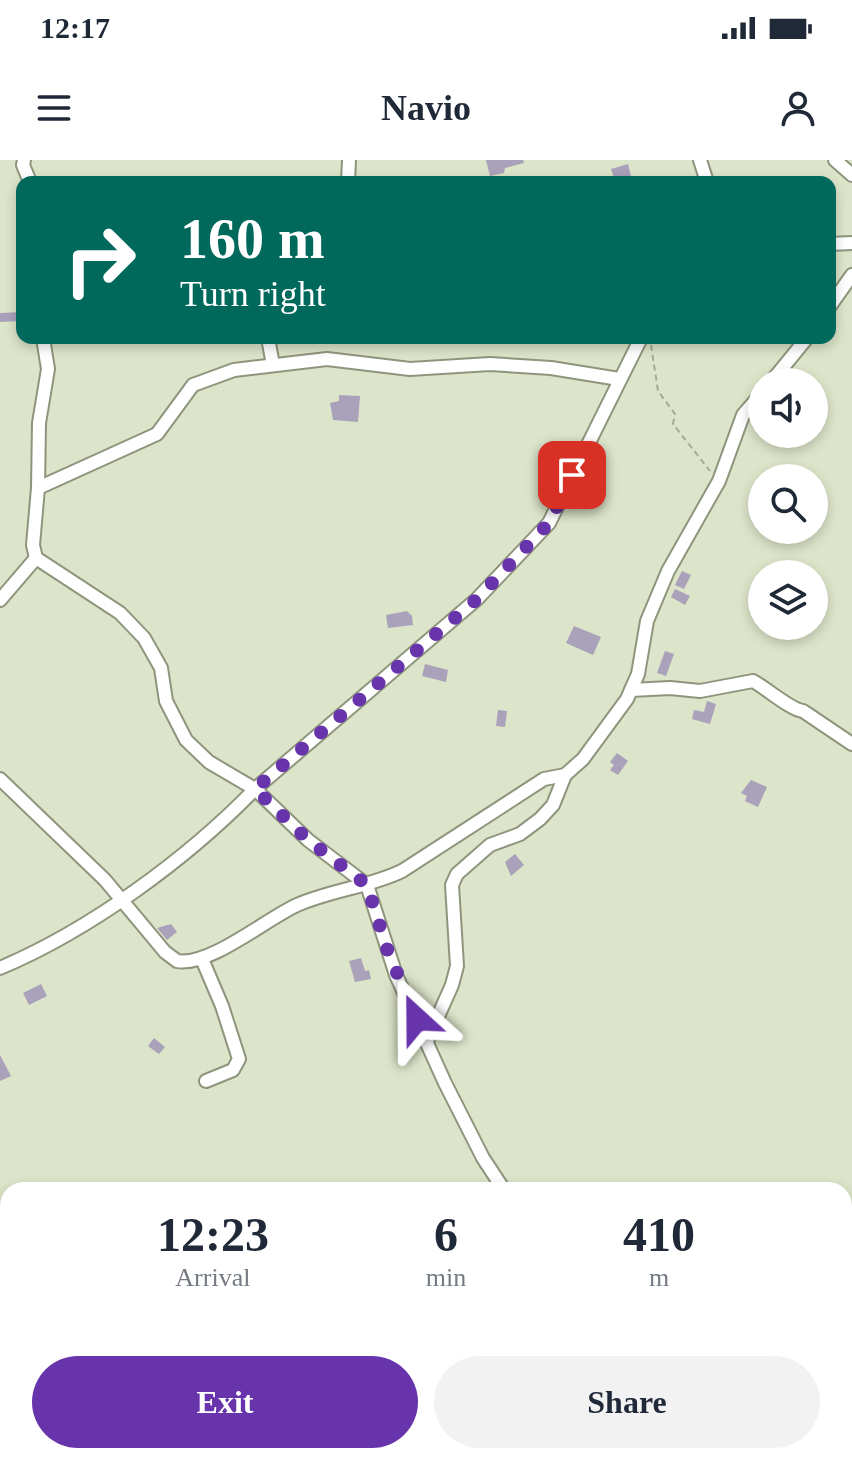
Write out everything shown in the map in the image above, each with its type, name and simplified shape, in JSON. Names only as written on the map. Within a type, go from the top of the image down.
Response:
[{"type":"street","points":[[835,160],[852,175]]},
{"type":"street","points":[[836,298],[852,275]]},
{"type":"street","points":[[44,344],[48,369],[39,423],[33,545],[36,558],[102,600],[133,626],[157,660],[166,701],[186,740],[209,762],[255,789],[308,840],[367,885],[388,952],[427,1041],[483,1158],[499,1182]]},
{"type":"street","points":[[269,344],[273,365]]},
{"type":"street","points":[[0,968],[36,953],[121,900],[224,821],[255,789],[477,599],[549,523],[638,344]]},
{"type":"street","points":[[782,368],[802,344]]},
{"type":"street","points":[[38,488],[157,434],[193,385],[234,370],[327,359],[410,369],[490,364],[551,368],[619,379]]},
{"type":"street","points":[[427,1041],[452,985],[457,966],[452,885],[457,874],[490,845],[520,834],[540,819],[553,805],[565,775],[601,737],[631,690],[638,674],[652,608],[668,571],[719,481],[743,415],[748,409]]},
{"type":"street","points":[[1,598],[36,558]]},
{"type":"street","points":[[631,690],[670,688],[691,692],[753,681],[794,710],[803,711],[852,744]]},
{"type":"street","points":[[0,779],[76,850],[165,952],[177,961],[202,959],[296,905],[367,885],[402,871],[544,779],[565,775]]},
{"type":"street","points":[[202,959],[222,1006],[239,1059],[233,1070],[206,1081]]},
{"type":"path","points":[[651,344],[658,391],[675,414],[673,424],[719,481]]},
{"type":"building","points":[[486,160],[523,160],[524,163],[490,176]]},
{"type":"building","points":[[628,164],[631,176],[613,176],[611,169]]},
{"type":"building","points":[[16,312],[16,321],[0,322],[0,313]]},
{"type":"building","points":[[339,395],[360,396],[358,422],[333,420],[330,403],[339,401]]},
{"type":"building","points":[[682,571],[691,575],[684,589],[675,585]]},
{"type":"building","points":[[675,589],[690,596],[685,605],[671,597]]},
{"type":"building","points":[[407,611],[412,616],[413,625],[388,628],[386,615]]},
{"type":"building","points":[[574,626],[601,637],[593,655],[566,643]]},
{"type":"building","points":[[665,651],[674,654],[666,676],[657,673]]},
{"type":"building","points":[[425,664],[448,670],[446,682],[422,676]]},
{"type":"building","points":[[707,701],[716,704],[710,724],[692,719],[694,710],[704,712]]},
{"type":"building","points":[[498,710],[507,711],[505,727],[496,726]]},
{"type":"building","points":[[617,753],[628,761],[618,775],[610,770],[614,765],[610,762]]},
{"type":"building","points":[[751,780],[767,787],[758,807],[745,801],[747,796],[741,793]]},
{"type":"building","points":[[515,854],[524,865],[511,876],[505,862]]},
{"type":"building","points":[[171,924],[177,932],[167,940],[157,928]]},
{"type":"building","points":[[361,958],[371,979],[355,982],[349,961]]},
{"type":"building","points":[[41,984],[47,996],[29,1005],[23,993]]},
{"type":"building","points":[[154,1038],[165,1047],[159,1054],[148,1046]]},
{"type":"building","points":[[0,1055],[11,1076],[0,1081]]},
{"type":"route","points":[[417,1019],[396,975],[367,885],[308,840],[255,789],[477,599],[549,523],[572,475]]}]
